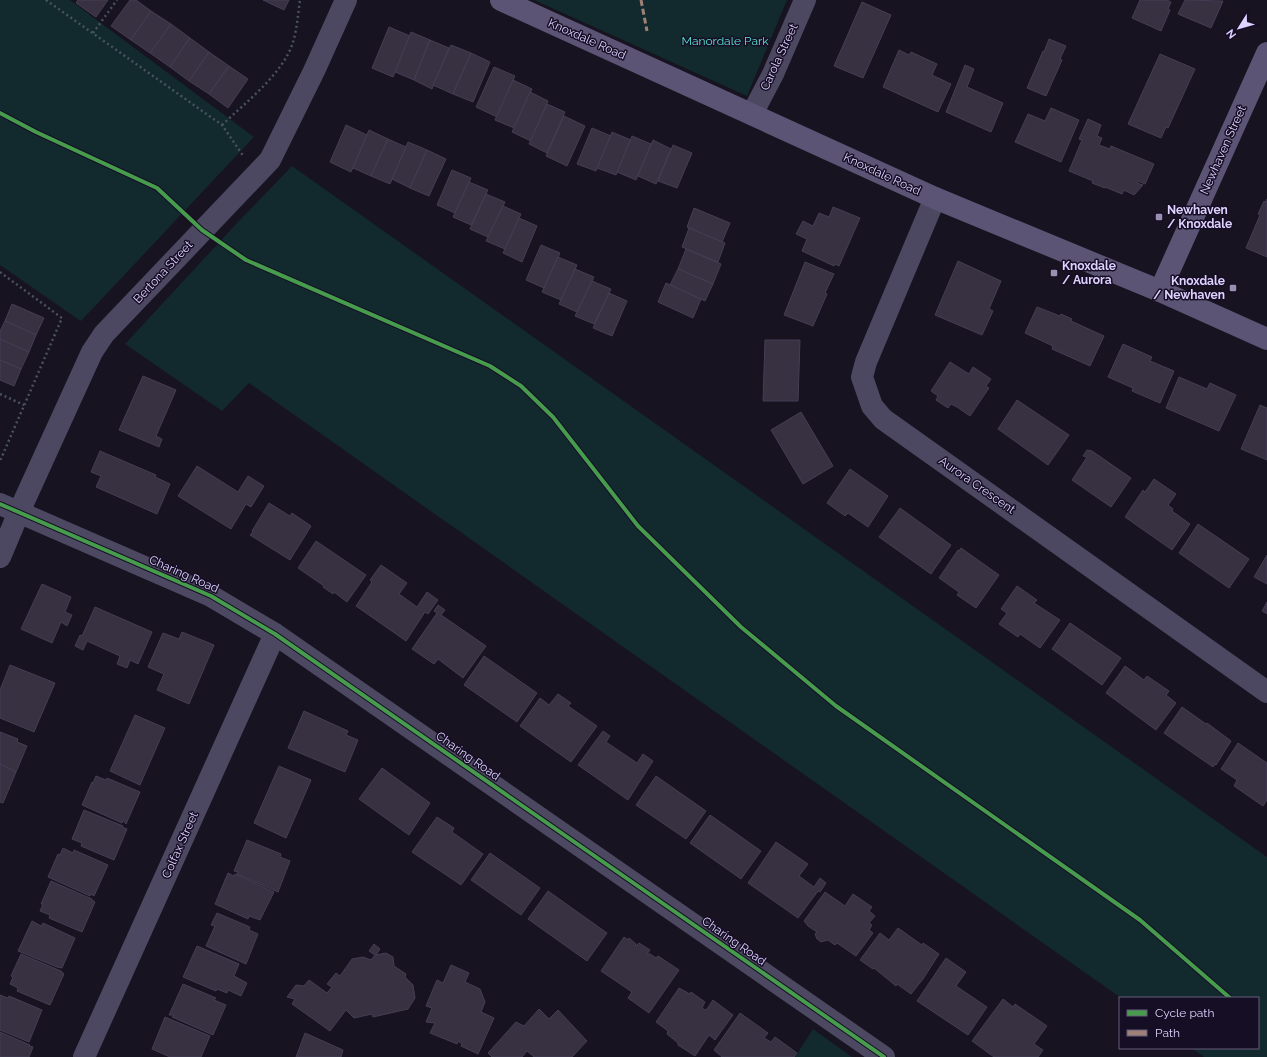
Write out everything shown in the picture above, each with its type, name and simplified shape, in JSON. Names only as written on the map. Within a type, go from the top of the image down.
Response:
[{"type":"street","name":"Bertona Street","points":[[0,557],[10,508],[92,352],[104,334],[270,160],[314,71],[346,0]]},
{"type":"street","name":"Knoxdale Road","points":[[501,0],[935,198],[1160,291],[1267,339]]},
{"type":"street","name":"Carola Street","points":[[752,114],[773,74],[805,0]]},
{"type":"street","name":"Newhaven Street","points":[[1160,291],[1267,53]]},
{"type":"street","name":"Aurora Crescent","points":[[935,198],[866,362],[862,377],[872,406],[883,419],[1267,692]]},
{"type":"street","name":"Charing Road","points":[[10,508],[211,596],[275,634],[884,1057]]},
{"type":"street","name":"Colfax Street","points":[[84,1057],[275,634]]},
{"type":"path","points":[[46,0],[222,125],[256,175]]},
{"type":"path","points":[[93,34],[117,0]]},
{"type":"path","points":[[222,125],[278,71],[287,58],[294,42],[300,0]]},
{"type":"path","points":[[0,272],[62,318],[0,461]]},
{"type":"path","points":[[0,394],[24,405]]},
{"type":"green space","points":[[0,0],[70,0],[254,137],[81,321],[0,265]]},
{"type":"green space","name":"Manordale Park","points":[[534,0],[787,0],[747,96]]},
{"type":"green space","points":[[292,166],[1267,857],[1267,1057],[1204,1057],[1193,1049],[1259,1049],[1259,997],[1120,997],[249,383],[222,411],[125,344]]},
{"type":"green space","points":[[813,1029],[852,1057],[795,1057]]},
{"type":"building","points":[[78,0],[108,0],[96,17],[76,3]]},
{"type":"building","points":[[130,0],[136,0],[151,11],[131,40],[111,26]]},
{"type":"building","points":[[263,0],[289,0],[284,10]]},
{"type":"building","points":[[1140,0],[1167,0],[1171,2],[1168,9],[1170,10],[1161,31],[1132,18]]},
{"type":"building","points":[[1185,0],[1223,1],[1211,28],[1178,14]]},
{"type":"building","points":[[862,2],[891,15],[863,78],[834,66]]},
{"type":"building","points":[[151,11],[171,24],[150,53],[131,40]]},
{"type":"building","points":[[171,24],[190,38],[170,67],[150,53]]},
{"type":"building","points":[[389,27],[410,36],[393,77],[372,68]]},
{"type":"building","points":[[411,32],[430,40],[414,80],[395,72]]},
{"type":"building","points":[[190,38],[209,52],[189,81],[170,67]]},
{"type":"building","points":[[1049,39],[1066,46],[1060,59],[1062,60],[1046,96],[1027,88]]},
{"type":"building","points":[[430,40],[449,48],[432,89],[414,80]]},
{"type":"building","points":[[451,45],[471,53],[453,94],[433,85]]},
{"type":"building","points":[[899,50],[909,55],[911,52],[937,64],[932,75],[951,84],[938,112],[883,87]]},
{"type":"building","points":[[209,52],[229,66],[209,94],[189,81]]},
{"type":"building","points":[[471,53],[490,62],[473,102],[453,94]]},
{"type":"building","points":[[1160,54],[1195,69],[1168,128],[1166,127],[1161,138],[1128,124]]},
{"type":"building","points":[[965,65],[974,69],[967,87],[1003,103],[991,132],[946,112]]},
{"type":"building","points":[[229,66],[248,79],[228,108],[209,94]]},
{"type":"building","points":[[494,67],[515,76],[497,117],[476,107]]},
{"type":"building","points":[[513,80],[532,89],[514,128],[495,120]]},
{"type":"building","points":[[530,92],[548,101],[531,141],[512,132]]},
{"type":"building","points":[[547,104],[565,112],[547,153],[529,144]]},
{"type":"building","points":[[1051,108],[1079,120],[1061,162],[1015,142],[1028,114],[1045,121]]},
{"type":"building","points":[[564,116],[585,126],[567,166],[546,156]]},
{"type":"building","points":[[1088,119],[1101,125],[1097,136],[1102,138],[1099,145],[1110,149],[1111,146],[1154,164],[1145,184],[1138,181],[1137,183],[1143,185],[1134,195],[1124,190],[1122,194],[1105,188],[1092,183],[1093,181],[1069,171],[1082,140],[1079,139]]},
{"type":"building","points":[[346,125],[367,135],[351,172],[330,162]]},
{"type":"building","points":[[592,128],[611,136],[596,171],[577,164]]},
{"type":"building","points":[[369,130],[388,139],[371,176],[353,168]]},
{"type":"building","points":[[612,132],[631,140],[616,175],[597,168]]},
{"type":"building","points":[[632,136],[651,144],[636,180],[617,172]]},
{"type":"building","points":[[388,139],[406,147],[390,184],[371,176]]},
{"type":"building","points":[[653,140],[671,149],[656,184],[638,176]]},
{"type":"building","points":[[408,142],[427,150],[410,188],[392,179]]},
{"type":"building","points":[[673,145],[692,153],[677,188],[658,181]]},
{"type":"building","points":[[427,150],[446,159],[429,196],[410,188]]},
{"type":"building","points":[[452,170],[471,178],[455,213],[437,205]]},
{"type":"building","points":[[469,182],[488,190],[471,225],[453,217]]},
{"type":"building","points":[[486,194],[505,202],[488,237],[470,229]]},
{"type":"building","points":[[1267,199],[1267,257],[1246,248],[1260,215],[1258,214],[1264,201],[1266,202]]},
{"type":"building","points":[[503,206],[521,214],[505,249],[486,241]]},
{"type":"building","points":[[833,207],[860,218],[839,266],[835,264],[834,266],[802,251],[807,239],[796,234],[803,221],[813,226],[819,213],[829,217]]},
{"type":"building","points":[[694,208],[730,223],[722,242],[687,227]]},
{"type":"building","points":[[519,218],[537,226],[522,262],[503,253]]},
{"type":"building","points":[[689,228],[725,243],[718,262],[682,247]]},
{"type":"building","points":[[541,245],[560,253],[544,288],[526,280]]},
{"type":"building","points":[[686,249],[721,264],[713,284],[678,269]]},
{"type":"building","points":[[558,257],[577,265],[561,300],[542,292]]},
{"type":"building","points":[[958,261],[1001,281],[989,309],[993,311],[982,335],[935,315]]},
{"type":"building","points":[[805,262],[834,274],[825,293],[827,294],[813,326],[784,315]]},
{"type":"building","points":[[575,269],[594,277],[577,312],[559,304]]},
{"type":"building","points":[[678,269],[713,284],[705,301],[670,285]]},
{"type":"building","points":[[592,281],[611,289],[594,324],[575,316]]},
{"type":"building","points":[[666,283],[701,299],[693,318],[658,302]]},
{"type":"building","points":[[609,293],[627,301],[612,336],[593,328]]},
{"type":"building","points":[[12,304],[44,318],[36,335],[5,321]]},
{"type":"building","points":[[1037,307],[1060,316],[1061,314],[1072,319],[1071,321],[1104,336],[1090,366],[1052,349],[1053,346],[1025,333]]},
{"type":"building","points":[[5,321],[36,335],[29,352],[0,339],[0,331]]},
{"type":"building","points":[[0,339],[29,352],[21,369],[0,360]]},
{"type":"building","points":[[765,340],[800,340],[798,401],[763,401]]},
{"type":"building","points":[[1123,344],[1152,357],[1150,361],[1174,371],[1160,403],[1132,391],[1133,388],[1108,377]]},
{"type":"building","points":[[0,360],[21,369],[14,386],[0,380]]},
{"type":"building","points":[[950,362],[969,374],[973,367],[991,379],[986,386],[989,388],[970,416],[951,404],[948,408],[936,400],[938,396],[931,391]]},
{"type":"building","points":[[143,376],[176,390],[156,436],[162,439],[159,447],[119,430]]},
{"type":"building","points":[[1179,377],[1207,389],[1210,383],[1236,395],[1219,431],[1166,408]]},
{"type":"building","points":[[1017,400],[1069,435],[1048,465],[998,429]]},
{"type":"building","points":[[1260,405],[1267,408],[1267,460],[1241,449]]},
{"type":"building","points":[[801,412],[833,466],[803,484],[771,430]]},
{"type":"building","points":[[1087,450],[1092,451],[1131,478],[1111,507],[1072,480],[1087,457],[1083,456]]},
{"type":"building","points":[[100,451],[156,475],[155,477],[170,484],[157,514],[96,487],[101,476],[91,472]]},
{"type":"building","points":[[197,466],[238,492],[248,476],[264,486],[251,507],[246,504],[231,529],[178,496]]},
{"type":"building","points":[[850,469],[888,496],[868,527],[848,513],[845,516],[827,503]]},
{"type":"building","points":[[1154,479],[1176,494],[1168,505],[1173,509],[1172,511],[1190,524],[1172,550],[1125,517],[1143,490],[1145,492]]},
{"type":"building","points":[[269,503],[290,516],[292,513],[311,526],[290,560],[250,535]]},
{"type":"building","points":[[900,508],[951,545],[931,574],[879,537]]},
{"type":"building","points":[[1198,524],[1249,559],[1229,588],[1179,553]]},
{"type":"building","points":[[316,541],[366,575],[347,602],[334,592],[333,594],[298,568]]},
{"type":"building","points":[[961,548],[999,575],[976,608],[957,595],[959,592],[939,578],[958,550],[959,551]]},
{"type":"building","points":[[1267,555],[1267,584],[1254,577]]},
{"type":"building","points":[[381,565],[407,583],[399,594],[417,607],[427,592],[438,600],[428,614],[425,612],[406,641],[356,606],[372,582],[370,580]]},
{"type":"building","points":[[42,584],[71,597],[65,612],[72,615],[67,626],[61,622],[52,643],[21,629]]},
{"type":"building","points":[[1017,586],[1037,600],[1034,603],[1060,620],[1040,648],[1020,634],[1018,637],[999,624],[1007,613],[1001,609]]},
{"type":"building","points":[[1267,602],[1267,614],[1262,611]]},
{"type":"building","points":[[438,605],[445,610],[441,615],[486,646],[463,678],[438,659],[434,664],[412,649],[437,613],[434,611]]},
{"type":"building","points":[[95,607],[152,632],[138,664],[130,660],[127,668],[117,664],[120,656],[87,641],[83,650],[75,646],[80,635],[82,636]]},
{"type":"building","points":[[1070,623],[1121,658],[1102,685],[1052,649]]},
{"type":"building","points":[[182,632],[214,645],[189,704],[157,690],[164,674],[148,667],[163,633],[179,639]]},
{"type":"building","points":[[484,656],[537,693],[517,722],[464,685]]},
{"type":"building","points":[[10,665],[55,683],[34,732],[0,718],[0,690]]},
{"type":"building","points":[[1125,666],[1144,680],[1147,676],[1169,691],[1166,695],[1176,703],[1156,730],[1106,693]]},
{"type":"building","points":[[558,694],[571,703],[568,706],[597,726],[571,762],[520,726],[540,698],[549,705]]},
{"type":"building","points":[[1182,707],[1231,741],[1216,765],[1215,764],[1213,767],[1164,733]]},
{"type":"building","points":[[304,711],[348,731],[346,735],[358,740],[345,772],[288,748]]},
{"type":"building","points":[[135,715],[165,728],[140,785],[110,771]]},
{"type":"building","points":[[603,731],[610,736],[606,742],[637,763],[643,754],[653,761],[628,800],[578,765]]},
{"type":"building","points":[[0,732],[18,739],[17,742],[27,746],[16,772],[0,764]]},
{"type":"building","points":[[1238,743],[1267,763],[1267,800],[1263,806],[1234,786],[1237,780],[1221,769]]},
{"type":"building","points":[[0,764],[16,772],[3,803],[0,802]]},
{"type":"building","points":[[279,766],[311,780],[286,838],[254,823]]},
{"type":"building","points":[[382,768],[430,803],[409,835],[359,799]]},
{"type":"building","points":[[96,776],[106,780],[107,778],[140,792],[126,824],[123,820],[122,823],[82,805]]},
{"type":"building","points":[[656,776],[706,811],[686,839],[636,805]]},
{"type":"building","points":[[84,810],[127,829],[114,860],[81,846],[82,843],[72,839]]},
{"type":"building","points":[[710,815],[761,851],[741,879],[690,843]]},
{"type":"building","points":[[437,817],[454,828],[452,832],[483,854],[461,885],[412,852]]},
{"type":"building","points":[[247,840],[281,854],[280,857],[290,861],[278,892],[237,874],[238,872],[234,871]]},
{"type":"building","points":[[776,842],[808,864],[799,876],[814,887],[820,878],[826,883],[820,892],[818,891],[798,918],[748,883]]},
{"type":"building","points":[[63,848],[73,853],[74,850],[108,865],[94,896],[91,894],[90,896],[48,877],[58,854],[60,855]]},
{"type":"building","points":[[490,853],[540,888],[521,915],[471,880]]},
{"type":"building","points":[[228,873],[234,876],[235,874],[274,892],[260,920],[249,916],[248,919],[215,904]]},
{"type":"building","points":[[51,881],[92,899],[95,902],[82,932],[49,918],[50,915],[40,911],[43,904],[41,904]]},
{"type":"building","points":[[548,891],[607,933],[587,961],[528,919]]},
{"type":"building","points":[[825,892],[845,906],[853,894],[872,907],[869,911],[875,916],[869,923],[872,925],[869,930],[873,933],[856,956],[837,943],[835,945],[828,940],[821,942],[817,939],[815,934],[817,932],[808,926],[804,921]]},
{"type":"building","points":[[217,913],[250,927],[249,930],[258,934],[246,964],[206,946],[215,926],[211,925]]},
{"type":"building","points":[[32,921],[41,926],[43,923],[75,938],[62,968],[18,951]]},
{"type":"building","points":[[898,928],[922,945],[923,943],[939,954],[923,979],[911,994],[897,984],[896,986],[874,968],[873,969],[860,960],[880,933],[889,940]]},
{"type":"building","points":[[624,937],[628,940],[629,938],[636,944],[636,946],[639,943],[650,950],[647,954],[650,954],[656,958],[658,956],[679,970],[649,1013],[628,998],[632,992],[601,971]]},
{"type":"building","points":[[374,944],[380,949],[376,955],[386,953],[393,957],[394,966],[406,974],[405,977],[413,985],[415,998],[408,1009],[373,1017],[372,1014],[354,1018],[346,1010],[330,1031],[292,1004],[295,999],[287,997],[296,985],[304,986],[309,980],[327,993],[332,987],[327,984],[336,973],[340,976],[352,959],[363,957],[371,960],[375,955],[369,951]]},
{"type":"building","points":[[197,946],[239,964],[234,976],[247,983],[241,996],[228,990],[227,993],[217,989],[216,991],[183,977]]},
{"type":"building","points":[[21,954],[61,971],[64,974],[50,1005],[17,991],[18,988],[10,984],[13,977],[11,976]]},
{"type":"building","points":[[946,958],[966,972],[956,986],[987,1007],[968,1035],[917,1001]]},
{"type":"building","points":[[451,965],[469,973],[465,982],[480,989],[485,1002],[481,1012],[494,1018],[478,1054],[461,1046],[462,1044],[458,1041],[457,1044],[430,1033],[435,1023],[426,1022],[432,1008],[426,1006],[437,980],[443,983]]},
{"type":"building","points":[[183,984],[216,998],[214,1000],[226,1005],[213,1035],[172,1017],[174,1015],[169,1015]]},
{"type":"building","points":[[679,988],[690,994],[691,992],[705,1002],[702,1008],[705,1010],[713,1000],[733,1015],[715,1040],[709,1035],[695,1056],[678,1045],[678,1043],[667,1034],[668,1031],[656,1022]]},
{"type":"building","points":[[0,995],[8,998],[9,996],[42,1010],[29,1042],[0,1030]]},
{"type":"building","points":[[1003,999],[1013,1007],[1015,1004],[1047,1026],[1034,1044],[1043,1050],[1038,1057],[994,1057],[972,1041]]},
{"type":"building","points":[[539,1009],[549,1019],[558,1010],[587,1041],[572,1057],[534,1057],[527,1051],[522,1057],[492,1057],[488,1053],[516,1022],[524,1026]]},
{"type":"building","points":[[740,1013],[768,1033],[764,1038],[771,1042],[775,1037],[797,1053],[794,1057],[722,1057],[714,1050]]},
{"type":"building","points":[[165,1017],[210,1036],[201,1057],[170,1057],[152,1049]]},
{"type":"building","points":[[0,1032],[33,1047],[29,1057],[0,1057]]},
{"type":"building","points":[[305,1033],[343,1050],[341,1057],[296,1057]]},
{"type":"marked path","points":[[641,0],[647,31]]},
{"type":"cycle path","points":[[0,113],[36,132],[157,188],[202,230],[246,260],[490,366],[521,386],[553,417],[638,526],[741,627],[836,706],[1140,920],[1229,997]]},
{"type":"cycle path","points":[[0,504],[211,596],[275,634],[884,1057]]},
{"type":"place","name":"Newhaven / Knoxdale","points":[[1159,217]]},
{"type":"place","name":"Knoxdale / Aurora","points":[[1054,273]]},
{"type":"place","name":"Knoxdale / Newhaven","points":[[1233,288]]}]
